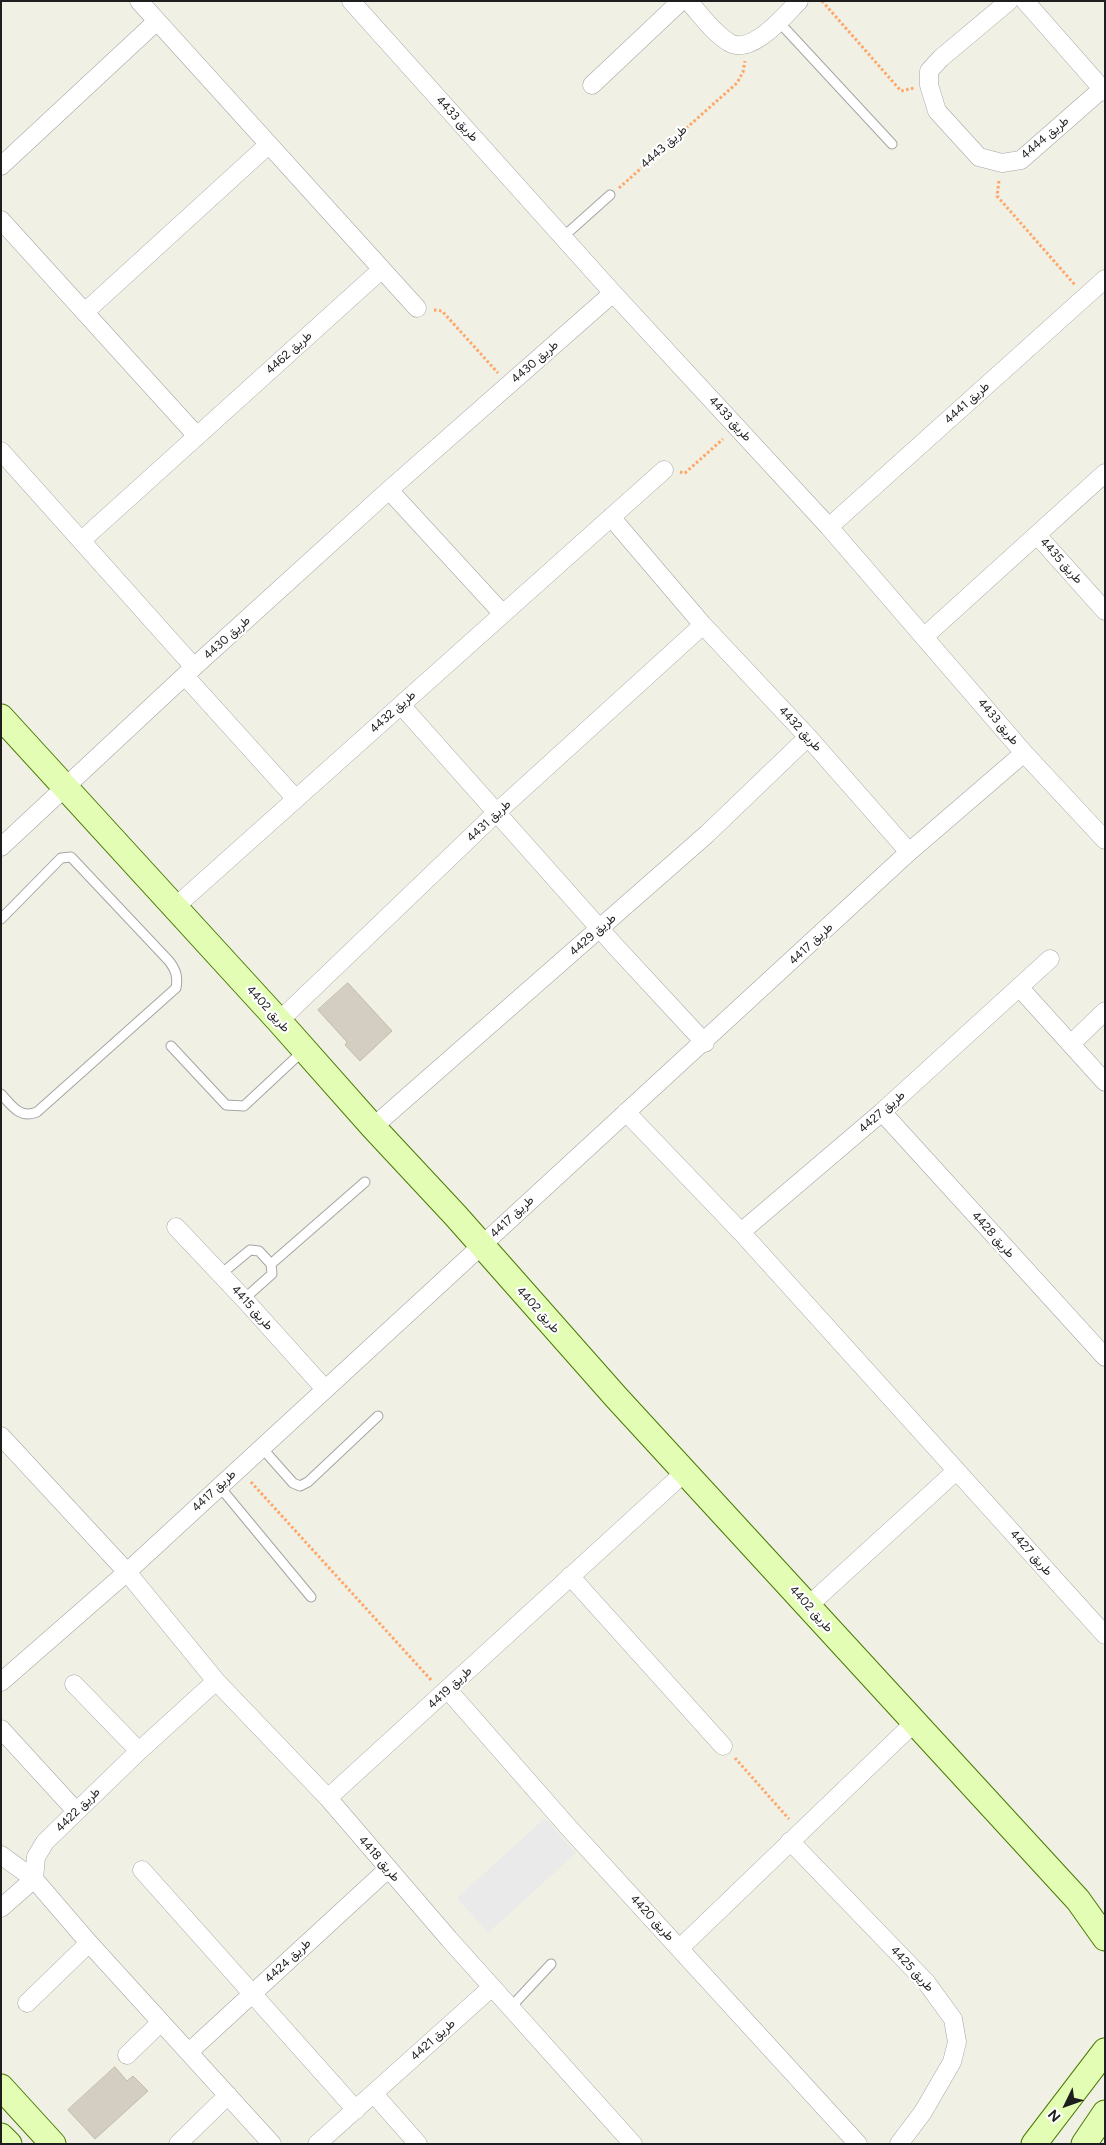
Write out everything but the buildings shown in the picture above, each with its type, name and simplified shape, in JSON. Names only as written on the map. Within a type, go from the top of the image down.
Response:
[{"type":"street","points":[[139,1],[417,308]]},
{"type":"street","name":"طريق 4433","points":[[351,1],[613,293],[829,527],[925,636],[1024,754],[1105,840]]},
{"type":"street","points":[[592,85],[681,1]]},
{"type":"street","points":[[688,1],[722,37],[731,44],[743,46],[753,43],[799,1]]},
{"type":"street","points":[[1002,163],[978,157],[937,111],[929,85],[929,71],[940,58],[1009,1]]},
{"type":"street","name":"طريق 4444","points":[[1002,163],[1021,160],[1104,91],[1025,1]]},
{"type":"street","points":[[1,166],[157,21]]},
{"type":"street","points":[[85,312],[268,145]]},
{"type":"street","points":[[1,220],[197,436]]},
{"type":"street","name":"طريق 4462","points":[[82,540],[381,270]]},
{"type":"street","name":"طريق 4441","points":[[829,527],[1105,279]]},
{"type":"street","name":"طريق 4430","points":[[1,847],[389,490],[613,293]]},
{"type":"street","points":[[1,451],[82,540],[296,799]]},
{"type":"street","name":"طريق 4432","points":[[175,907],[664,470]]},
{"type":"street","name":"طريق 4435","points":[[1105,473],[1037,535],[1105,611]]},
{"type":"street","points":[[389,490],[502,613]]},
{"type":"street","name":"طريق 4432","points":[[611,517],[703,625],[808,737],[909,852]]},
{"type":"street","points":[[925,636],[1037,535]]},
{"type":"street","name":"طريق 4431","points":[[279,1021],[497,812],[703,625]]},
{"type":"street","points":[[401,705],[704,1043]]},
{"type":"street","name":"طريق 4402","points":[[1,717],[279,1021],[685,1472],[1078,1900],[1105,1938]]},
{"type":"street","name":"طريق 4429","points":[[373,1127],[707,834],[808,737]]},
{"type":"street","name":"طريق 4417","points":[[1,1682],[127,1572],[626,1112],[704,1043],[909,852],[1024,754]]},
{"type":"street","name":"طريق 4427","points":[[741,1232],[882,1112],[1050,959]]},
{"type":"street","points":[[1019,987],[1105,1082]]},
{"type":"street","points":[[1071,1044],[1105,1011]]},
{"type":"street","name":"طريق 4427","points":[[626,1112],[741,1232],[1105,1635]]},
{"type":"street","name":"طريق 4428","points":[[882,1112],[1105,1357]]},
{"type":"street","name":"طريق 4415","points":[[176,1227],[244,1299],[325,1390]]},
{"type":"street","points":[[1,1436],[127,1572]]},
{"type":"street","points":[[808,1606],[956,1471]]},
{"type":"street","name":"طريق 4419","points":[[328,1798],[685,1472]]},
{"type":"street","name":"طريق 4418","points":[[127,1572],[216,1681],[328,1798],[510,2008],[633,2144]]},
{"type":"street","points":[[570,1576],[723,1746]]},
{"type":"street","name":"طريق 4422","points":[[34,1879],[36,1857],[45,1842],[139,1751],[216,1681]]},
{"type":"street","points":[[74,1684],[139,1751]]},
{"type":"street","name":"طريق 4420","points":[[446,1692],[858,2144]]},
{"type":"street","points":[[680,1948],[914,1723]]},
{"type":"street","points":[[1,1729],[76,1811]]},
{"type":"street","name":"طريق 4425","points":[[790,1841],[926,1982],[953,2020],[957,2042],[952,2062],[923,2112],[900,2144]]},
{"type":"street","points":[[1,1854],[34,1879],[89,1943],[272,2144]]},
{"type":"street","name":"طريق 4424","points":[[189,2052],[388,1869]]},
{"type":"street","points":[[142,1870],[356,2110]]},
{"type":"street","points":[[1,1908],[34,1879]]},
{"type":"street","name":"طريق 4402","points":[[1078,1900],[1105,1914]]},
{"type":"street","points":[[26,2003],[89,1943]]},
{"type":"street","name":"طريق 4421","points":[[317,2144],[492,1987]]},
{"type":"street","points":[[127,2055],[161,2022]]},
{"type":"street","points":[[1034,2144],[1105,2051]]},
{"type":"street","points":[[1,2087],[53,2144]]},
{"type":"street","points":[[374,2094],[418,2144]]},
{"type":"street","points":[[178,2144],[228,2095]]},
{"type":"street","points":[[1084,2144],[1105,2113]]},
{"type":"lane","points":[[778,21],[892,144]]},
{"type":"lane","points":[[563,237],[610,195]]},
{"type":"lane","points":[[1,919],[62,858],[71,857],[169,961],[174,967],[177,981],[176,988],[37,1112],[25,1115],[20,1113],[1,1094]]},
{"type":"lane","points":[[171,1046],[226,1105],[234,1106],[244,1106],[304,1050]]},
{"type":"lane","points":[[271,1264],[366,1182]]},
{"type":"lane","points":[[221,1274],[250,1250],[259,1250],[271,1264],[272,1274],[244,1299]]},
{"type":"lane","points":[[262,1448],[293,1483],[300,1486],[308,1482],[378,1416]]},
{"type":"lane","points":[[219,1486],[311,1597]]},
{"type":"lane","points":[[510,2008],[551,1964]]},
{"type":"path","points":[[822,1],[901,91],[929,85]]},
{"type":"path","name":"طريق 4443","points":[[610,195],[737,83],[743,72],[746,60],[743,46]]},
{"type":"path","points":[[1002,163],[996,196],[1085,296]]},
{"type":"path","points":[[417,308],[442,311],[508,385]]},
{"type":"path","points":[[664,470],[685,473],[737,427]]},
{"type":"path","points":[[238,1469],[446,1692]]},
{"type":"path","points":[[723,1746],[796,1826],[790,1841]]},
{"type":"shaded area","points":[[545,1818],[576,1853],[488,1933],[457,1898]]}]
